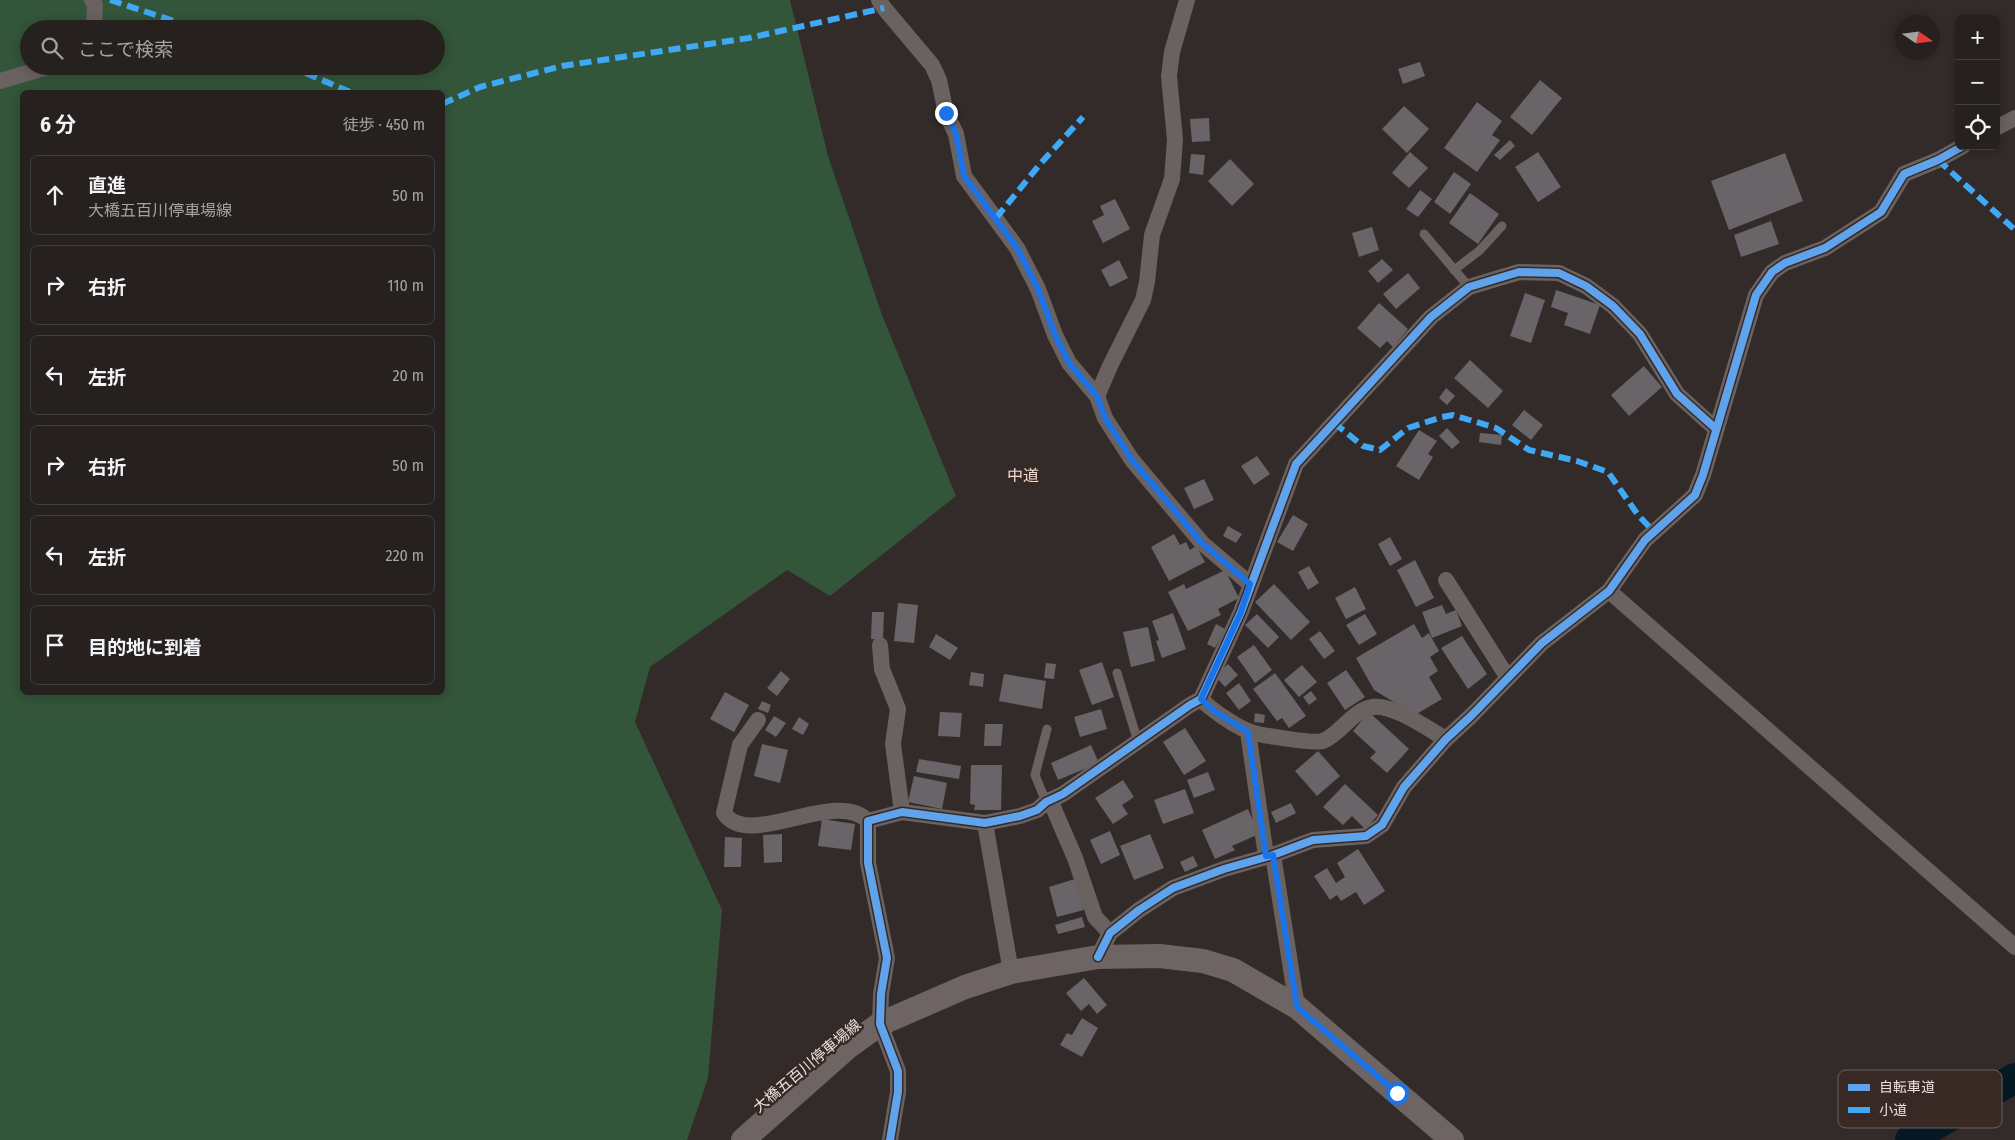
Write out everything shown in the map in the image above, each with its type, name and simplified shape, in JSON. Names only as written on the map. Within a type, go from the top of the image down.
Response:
[{"type":"main road","name":"大橋五百川停車場線","points":[[743,1140],[848,1046],[880,1024],[965,987],[1011,972],[1098,957],[1160,956],[1203,961],[1233,970],[1297,1007],[1452,1140]]},
{"type":"street","points":[[92,0],[95,5],[94,20]]},
{"type":"street","points":[[879,0],[932,64],[939,80],[946,113],[956,134],[964,176],[1017,248],[1038,289],[1055,335],[1069,363],[1097,396],[1105,418],[1132,460],[1202,543],[1250,584]]},
{"type":"street","points":[[1097,396],[1143,300],[1152,235],[1172,179],[1175,140],[1169,76],[1172,52],[1187,0]]},
{"type":"street","points":[[0,81],[20,75]]},
{"type":"street","points":[[2000,126],[2015,118]]},
{"type":"street","points":[[1098,957],[1110,933],[1139,910],[1173,888],[1313,840],[1366,836],[1382,824],[1404,788],[1446,739],[1542,643],[1609,591],[1645,540],[1695,495],[1703,475],[1715,428],[1756,295],[1772,272],[1785,263],[1824,248],[1880,212],[1904,174],[1938,160],[1956,150]]},
{"type":"street","points":[[868,821],[902,812],[985,823],[1020,816],[1037,810],[1201,699],[1241,612],[1296,464],[1431,317],[1469,286],[1519,272],[1559,273],[1586,286],[1613,306],[1640,334],[1677,394],[1715,428]]},
{"type":"street","points":[[1446,580],[1508,678]]},
{"type":"street","points":[[1609,591],[2015,947]]},
{"type":"street","points":[[880,646],[882,669],[898,709],[893,744],[902,812]]},
{"type":"street","points":[[1201,699],[1214,711],[1248,732],[1304,741],[1323,741],[1361,712],[1374,707],[1391,710],[1446,739]]},
{"type":"street","points":[[758,720],[740,745],[724,814],[727,818],[738,823],[756,825],[817,812],[846,810],[863,815],[868,821],[868,863],[887,958],[881,994],[880,1024],[898,1071],[898,1092],[890,1140]]},
{"type":"street","points":[[1248,732],[1297,1007]]},
{"type":"street","points":[[1048,801],[1076,858],[1095,917],[1110,933]]},
{"type":"street","points":[[985,823],[1011,972]]},
{"type":"lane","points":[[1454,270],[1479,251],[1502,226]]},
{"type":"lane","points":[[1424,234],[1469,286]]},
{"type":"lane","points":[[1117,673],[1138,742]]},
{"type":"lane","points":[[1047,729],[1035,775],[1048,801]]},
{"type":"green space","points":[[0,0],[790,0],[828,156],[882,315],[956,496],[830,596],[787,570],[650,667],[635,722],[722,910],[708,1078],[687,1140],[0,1140]]},
{"type":"building","points":[[1420,62],[1425,76],[1403,84],[1398,69]]},
{"type":"building","points":[[1540,80],[1562,98],[1532,135],[1510,117]]},
{"type":"building","points":[[1477,102],[1502,121],[1492,135],[1500,140],[1477,172],[1444,148]]},
{"type":"building","points":[[1404,106],[1429,129],[1407,153],[1382,129]]},
{"type":"building","points":[[1209,118],[1210,141],[1192,142],[1190,119]]},
{"type":"building","points":[[1510,140],[1515,146],[1500,160],[1494,155]]},
{"type":"building","points":[[1410,152],[1428,168],[1409,188],[1392,173]]},
{"type":"building","points":[[1538,152],[1561,187],[1538,202],[1515,167]]},
{"type":"building","points":[[1785,153],[1803,201],[1729,230],[1711,181]]},
{"type":"building","points":[[1191,154],[1205,155],[1203,175],[1189,173]]},
{"type":"building","points":[[1230,159],[1254,184],[1232,206],[1208,181]]},
{"type":"building","points":[[1454,172],[1471,184],[1450,214],[1434,202]]},
{"type":"building","points":[[1420,190],[1432,199],[1418,217],[1406,209]]},
{"type":"building","points":[[1470,193],[1499,214],[1478,244],[1449,223]]},
{"type":"building","points":[[1115,199],[1130,229],[1103,243],[1092,221],[1104,215],[1100,206]]},
{"type":"building","points":[[1771,221],[1779,244],[1741,257],[1734,235]]},
{"type":"building","points":[[1372,227],[1379,250],[1359,257],[1352,233]]},
{"type":"building","points":[[1382,259],[1393,270],[1378,283],[1368,271]]},
{"type":"building","points":[[1119,260],[1128,278],[1110,287],[1101,270]]},
{"type":"building","points":[[1408,273],[1420,288],[1396,309],[1383,294]]},
{"type":"building","points":[[1556,290],[1600,305],[1590,334],[1564,325],[1568,313],[1551,307]]},
{"type":"building","points":[[1525,293],[1545,300],[1531,343],[1510,336]]},
{"type":"building","points":[[1379,303],[1408,329],[1393,347],[1387,341],[1380,348],[1357,328]]},
{"type":"building","points":[[1470,360],[1503,391],[1488,408],[1454,378]]},
{"type":"building","points":[[1644,366],[1662,387],[1629,416],[1611,395]]},
{"type":"building","points":[[1446,388],[1455,396],[1447,405],[1439,398]]},
{"type":"building","points":[[1524,410],[1543,425],[1531,440],[1512,425]]},
{"type":"building","points":[[1447,428],[1460,442],[1452,449],[1439,436]]},
{"type":"building","points":[[1419,430],[1437,441],[1428,454],[1433,457],[1419,480],[1396,466]]},
{"type":"building","points":[[1480,433],[1502,435],[1501,445],[1479,442]]},
{"type":"building","points":[[1257,456],[1270,474],[1254,485],[1241,466]]},
{"type":"building","points":[[1204,479],[1214,500],[1194,509],[1184,488]]},
{"type":"building","points":[[1293,515],[1308,524],[1293,551],[1277,542]]},
{"type":"building","points":[[1228,526],[1242,534],[1236,543],[1223,536]]},
{"type":"building","points":[[1174,534],[1180,545],[1186,542],[1190,550],[1196,546],[1205,562],[1169,581],[1151,547]]},
{"type":"building","points":[[1390,537],[1402,559],[1390,566],[1378,544]]},
{"type":"building","points":[[1415,560],[1434,598],[1416,607],[1397,570]]},
{"type":"building","points":[[1309,566],[1319,583],[1308,590],[1298,572]]},
{"type":"building","points":[[1225,570],[1239,598],[1218,609],[1221,615],[1188,631],[1168,592],[1184,584],[1186,589]]},
{"type":"building","points":[[1274,584],[1310,622],[1291,640],[1255,602]]},
{"type":"building","points":[[1355,587],[1366,609],[1346,619],[1335,598]]},
{"type":"building","points":[[898,603],[918,605],[914,643],[894,641]]},
{"type":"building","points":[[1442,605],[1446,614],[1456,610],[1462,626],[1432,638],[1422,612]]},
{"type":"building","points":[[872,612],[884,612],[883,639],[871,639]]},
{"type":"building","points":[[1173,613],[1186,649],[1162,658],[1156,641],[1159,640],[1152,621]]},
{"type":"building","points":[[1257,614],[1279,637],[1268,648],[1245,625]]},
{"type":"building","points":[[1365,614],[1377,634],[1359,645],[1346,625]]},
{"type":"building","points":[[1216,624],[1225,629],[1215,648],[1207,644]]},
{"type":"building","points":[[1414,624],[1422,638],[1429,633],[1439,651],[1430,657],[1438,671],[1429,677],[1442,699],[1415,715],[1374,690],[1356,658]]},
{"type":"building","points":[[1148,627],[1155,661],[1131,667],[1123,632]]},
{"type":"building","points":[[1320,631],[1335,651],[1324,659],[1309,639]]},
{"type":"building","points":[[936,634],[958,648],[950,660],[929,647]]},
{"type":"building","points":[[1462,636],[1487,674],[1468,689],[1441,648]]},
{"type":"building","points":[[1254,645],[1272,670],[1255,683],[1237,657]]},
{"type":"building","points":[[1102,662],[1114,697],[1092,705],[1079,670]]},
{"type":"building","points":[[1046,663],[1056,664],[1054,679],[1044,678]]},
{"type":"building","points":[[1228,664],[1238,675],[1225,687],[1215,676]]},
{"type":"building","points":[[1302,665],[1317,682],[1299,697],[1284,680]]},
{"type":"building","points":[[1346,670],[1365,697],[1345,710],[1327,683]]},
{"type":"building","points":[[781,671],[790,679],[777,696],[767,688]]},
{"type":"building","points":[[971,672],[984,674],[983,687],[969,685]]},
{"type":"building","points":[[1275,673],[1306,716],[1289,728],[1282,718],[1277,721],[1253,689]]},
{"type":"building","points":[[1004,674],[1046,681],[1042,709],[999,701]]},
{"type":"building","points":[[1239,683],[1251,701],[1239,710],[1226,693]]},
{"type":"building","points":[[1311,691],[1317,699],[1309,705],[1303,697]]},
{"type":"building","points":[[725,692],[749,705],[734,732],[710,719]]},
{"type":"building","points":[[762,701],[771,705],[768,713],[758,709]]},
{"type":"building","points":[[1101,709],[1107,729],[1080,737],[1074,717]]},
{"type":"building","points":[[940,712],[962,713],[960,737],[938,736]]},
{"type":"building","points":[[1369,712],[1409,749],[1387,773],[1370,758],[1376,752],[1353,731]]},
{"type":"building","points":[[1255,713],[1265,715],[1264,723],[1254,722]]},
{"type":"building","points":[[774,716],[786,723],[776,737],[765,730]]},
{"type":"building","points":[[799,717],[809,724],[803,735],[792,729]]},
{"type":"building","points":[[985,724],[1003,724],[1001,746],[984,746]]},
{"type":"building","points":[[1185,728],[1206,761],[1184,775],[1163,742]]},
{"type":"building","points":[[762,744],[788,750],[780,783],[754,776]]},
{"type":"building","points":[[1091,745],[1099,763],[1058,780],[1051,763]]},
{"type":"building","points":[[1318,751],[1340,776],[1317,796],[1295,771]]},
{"type":"building","points":[[919,759],[961,766],[959,779],[916,772]]},
{"type":"building","points":[[971,765],[1002,765],[1001,810],[974,810],[975,805],[970,804]]},
{"type":"building","points":[[1208,772],[1215,790],[1194,798],[1187,780]]},
{"type":"building","points":[[914,776],[947,783],[942,809],[908,802]]},
{"type":"building","points":[[1123,780],[1134,797],[1122,805],[1128,814],[1113,824],[1095,798]]},
{"type":"building","points":[[1345,784],[1378,815],[1365,829],[1352,816],[1343,825],[1323,807]]},
{"type":"building","points":[[1185,789],[1194,813],[1163,824],[1154,800]]},
{"type":"building","points":[[1291,803],[1296,813],[1276,823],[1271,812]]},
{"type":"building","points":[[1248,809],[1259,834],[1232,846],[1235,850],[1215,859],[1202,830]]},
{"type":"building","points":[[822,819],[855,824],[851,850],[818,846]]},
{"type":"building","points":[[1110,831],[1120,855],[1101,864],[1090,840]]},
{"type":"building","points":[[782,834],[782,862],[764,863],[763,835]]},
{"type":"building","points":[[1150,834],[1164,868],[1134,880],[1120,846]]},
{"type":"building","points":[[725,837],[742,838],[741,867],[724,867]]},
{"type":"building","points":[[1358,849],[1385,891],[1364,905],[1356,892],[1341,901],[1337,895],[1330,900],[1314,876],[1327,868],[1336,883],[1345,877],[1337,863]]},
{"type":"building","points":[[1193,856],[1198,866],[1185,872],[1180,862]]},
{"type":"building","points":[[1075,879],[1084,910],[1057,917],[1049,887]]},
{"type":"building","points":[[1082,917],[1085,927],[1058,934],[1055,925]]},
{"type":"building","points":[[1084,978],[1107,1005],[1097,1014],[1089,1004],[1081,1011],[1066,993]]},
{"type":"building","points":[[1082,1018],[1098,1028],[1082,1057],[1060,1045],[1067,1033],[1072,1035]]},
{"type":"waterway","points":[[2002,1086],[2015,1078]]},
{"type":"waterway","points":[[1910,1140],[1930,1128]]},
{"type":"marked path","points":[[110,0],[171,20]]},
{"type":"marked path","points":[[445,103],[480,87],[562,66],[749,38],[884,8]]},
{"type":"marked path","points":[[310,75],[345,90]]},
{"type":"marked path","points":[[996,218],[1041,163],[1083,117]]},
{"type":"marked path","points":[[1938,160],[2015,230]]},
{"type":"marked path","points":[[1334,423],[1363,446],[1380,450],[1408,428],[1442,417],[1453,415],[1496,428],[1529,450],[1577,461],[1608,472],[1638,515],[1654,532]]},
{"type":"cycle path","points":[[1098,957],[1110,933],[1139,910],[1173,888],[1313,840],[1366,836],[1382,825],[1404,787],[1446,739],[1542,643],[1609,591],[1645,540],[1695,495],[1703,475],[1756,295],[1772,272],[1785,263],[1825,248],[1881,212],[1904,174],[1938,160],[1956,150]]},
{"type":"cycle path","points":[[890,1140],[898,1092],[898,1071],[880,1024],[881,994],[887,958],[868,863],[868,821],[902,812],[985,823],[1020,816],[1037,810],[1046,802],[1063,794],[1201,699],[1241,612],[1296,464],[1431,317],[1469,287],[1519,272],[1559,273],[1586,286],[1613,306],[1640,334],[1677,394],[1715,428]]},
{"type":"district","name":"中道","points":[[1023,475]]},
{"type":"route","points":[[946,113],[956,134],[963,161],[964,176],[980,195],[1017,248],[1038,289],[1055,335],[1069,363],[1097,396],[1105,418],[1132,460],[1202,543],[1250,584],[1241,612],[1208,679],[1201,699],[1214,711],[1248,732],[1266,856],[1273,855],[1297,1007],[1397,1093]]}]
